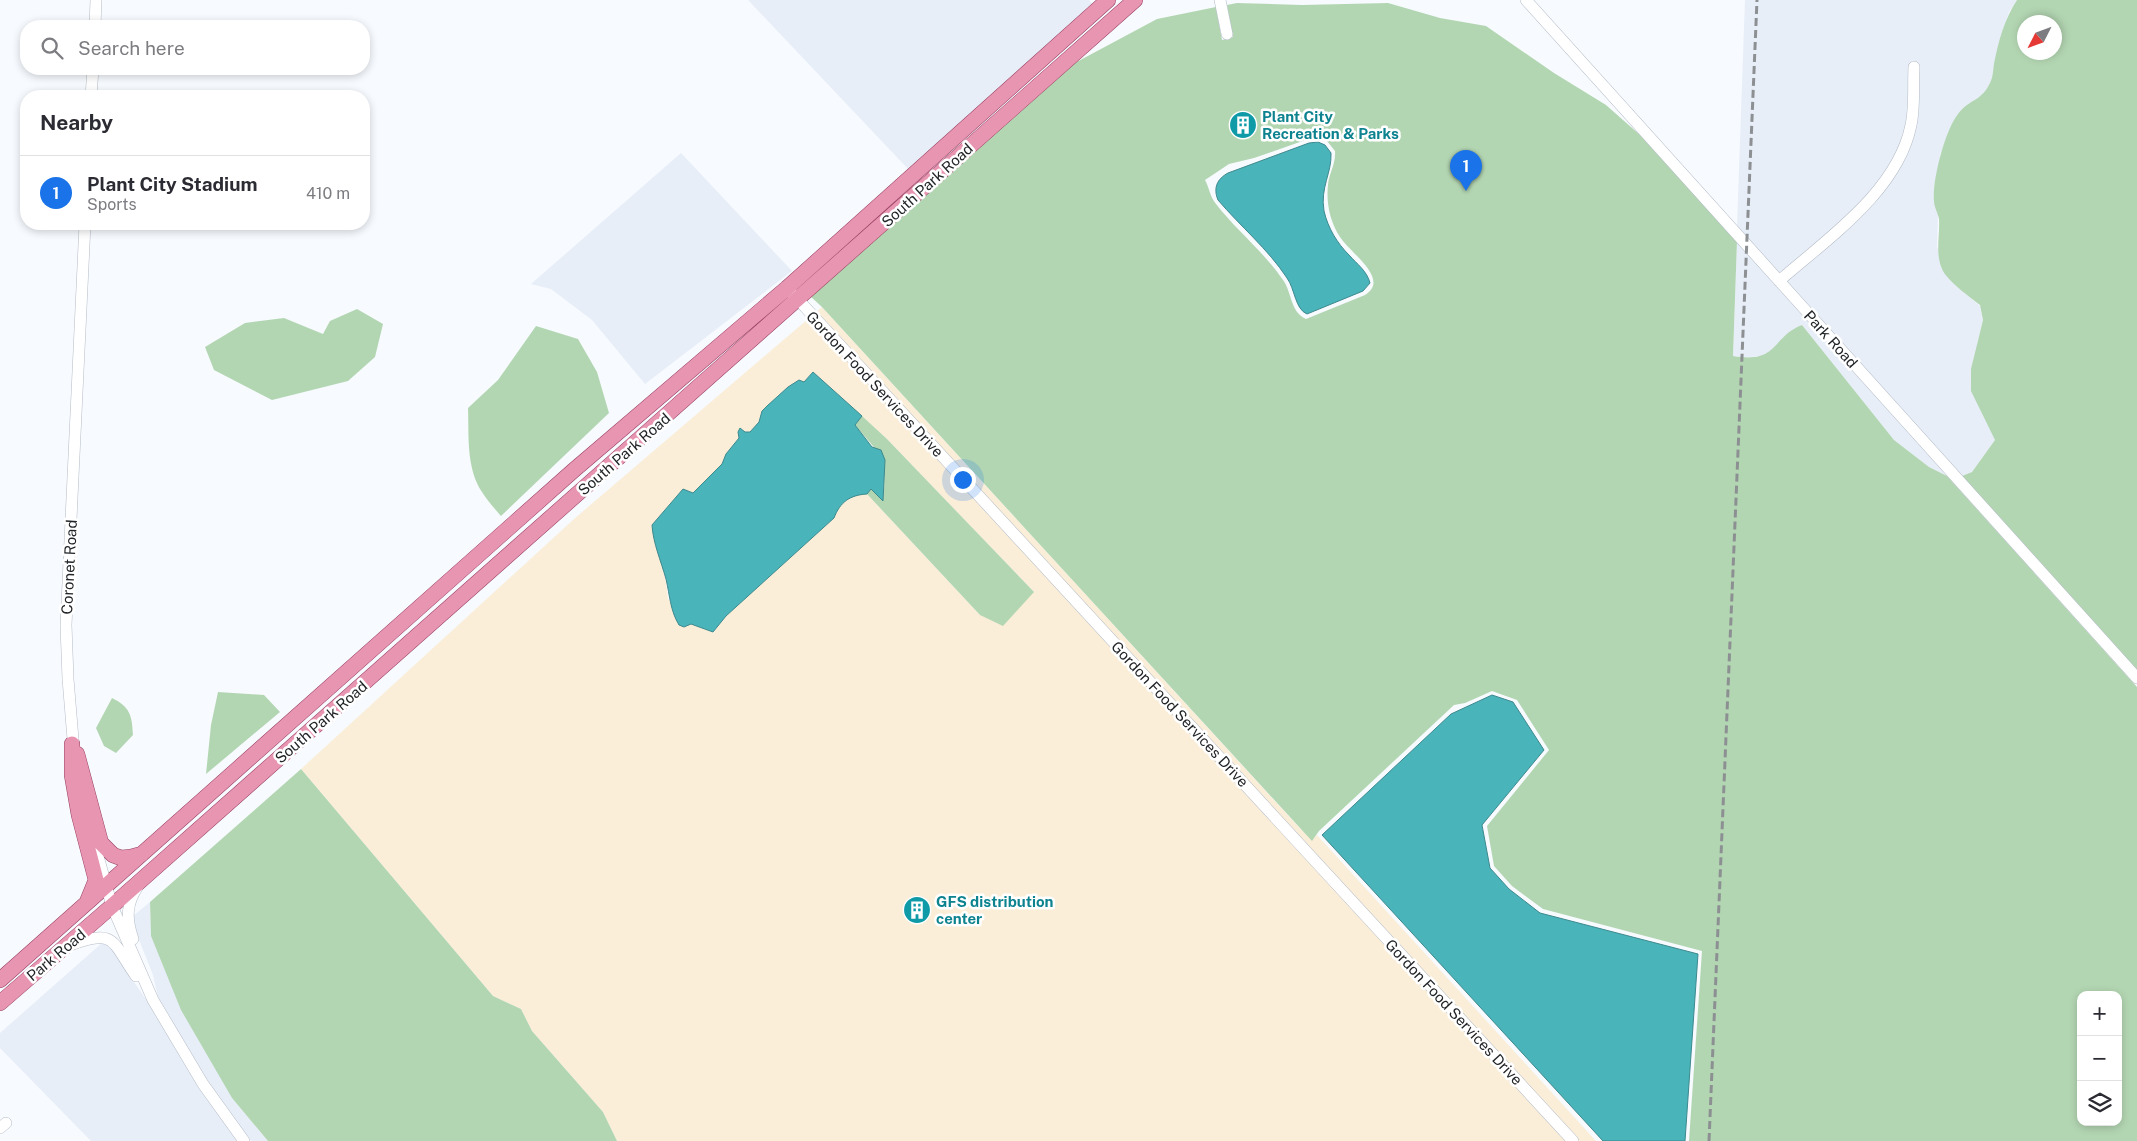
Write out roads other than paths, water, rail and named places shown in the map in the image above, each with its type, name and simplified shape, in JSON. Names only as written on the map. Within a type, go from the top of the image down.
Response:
[{"type":"main road","name":"South Park Road","points":[[106,886],[574,470],[788,288],[1108,0]]},
{"type":"main road","points":[[1087,44],[1100,23],[1125,0]]},
{"type":"main road","name":"South Park Road","points":[[112,906],[1135,0]]},
{"type":"main road","points":[[913,197],[915,188],[1052,66],[1062,42]]},
{"type":"main road","points":[[798,300],[807,283],[884,211],[906,180]]},
{"type":"main road","points":[[748,344],[757,329],[774,315],[788,288]]},
{"type":"main road","points":[[72,741],[102,843],[113,855],[122,858],[132,858],[143,853]]},
{"type":"main road","points":[[72,741],[72,775],[79,815],[96,880],[86,904]]},
{"type":"main road","points":[[112,906],[131,874],[205,806],[219,786]]},
{"type":"main road","points":[[0,1002],[87,920],[99,906],[106,886]]},
{"type":"main road","name":"Park Road","points":[[0,980],[106,886]]},
{"type":"main road","name":"Park Road","points":[[0,1002],[112,906]]},
{"type":"street","points":[[95,20],[96,0]]},
{"type":"street","points":[[1220,0],[1227,34]]},
{"type":"street","name":"Park Road","points":[[1526,0],[2137,678]]},
{"type":"street","points":[[1779,281],[1868,202],[1891,174],[1904,150],[1911,124],[1914,68]]},
{"type":"street","points":[[91,90],[93,75]]},
{"type":"street","name":"Coronet Road","points":[[85,230],[66,625],[72,741],[87,815],[112,906],[153,1000]]},
{"type":"street","name":"Gordon Food Services Drive","points":[[788,288],[1573,1141]]},
{"type":"street","points":[[144,878],[133,894],[127,913],[129,929],[148,977],[153,1000]]},
{"type":"street","points":[[65,948],[88,938],[100,937],[109,940],[119,947],[203,1084],[244,1141]]},
{"type":"water","points":[[1318,142],[1325,145],[1331,153],[1323,202],[1328,223],[1337,240],[1364,271],[1370,283],[1363,291],[1307,314],[1300,308],[1290,282],[1279,267],[1263,247],[1218,200],[1216,188],[1221,178],[1228,173],[1309,143]]},
{"type":"water","points":[[813,372],[862,416],[855,425],[872,447],[881,450],[885,460],[883,501],[871,489],[867,494],[846,500],[834,518],[726,616],[713,632],[691,624],[684,627],[679,625],[672,608],[652,525],[683,489],[693,493],[722,464],[726,454],[739,438],[738,432],[740,428],[745,432],[750,432],[759,422],[762,411],[767,406],[788,387],[799,380],[804,382]]},
{"type":"water","points":[[1492,695],[1513,702],[1544,750],[1482,825],[1490,868],[1509,889],[1540,913],[1698,954],[1685,1141],[1603,1141],[1322,835],[1451,714]]},
{"type":"railway","points":[[1709,1141],[1757,0]]},
{"type":"place","name":"Plant City Recreation & Parks","points":[[1243,125]]},
{"type":"place","name":"Plant City Stadium","points":[[1466,191]]},
{"type":"place","name":"GFS distribution center","points":[[917,910]]}]
